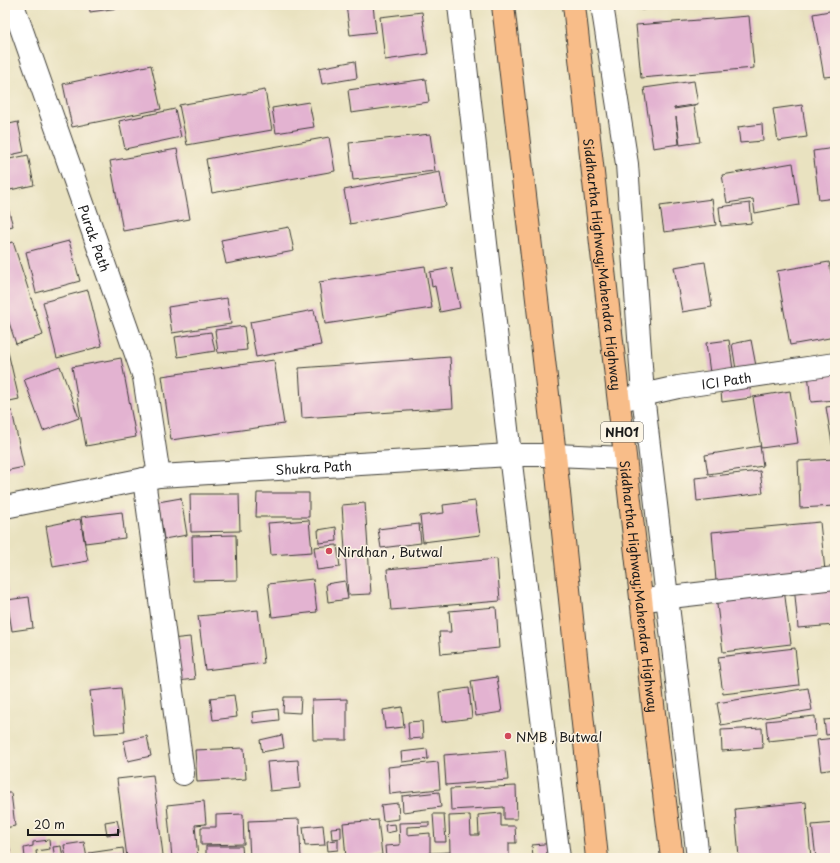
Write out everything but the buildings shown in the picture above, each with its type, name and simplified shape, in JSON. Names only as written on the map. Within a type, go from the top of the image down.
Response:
[{"type":"highway","points":[[503,5],[555,455],[597,858]]},
{"type":"highway","name":"Siddhartha Highway;Mahendra Highway","points":[[574,5],[618,401],[672,858]]},
{"type":"street","name":"Purak Path","points":[[13,5],[144,377],[152,478],[183,774]]},
{"type":"street","points":[[459,5],[510,455],[559,858]]},
{"type":"street","points":[[602,5],[627,164],[643,395],[698,858]]},
{"type":"street","name":"ICI Path","points":[[618,401],[678,387],[835,364]]},
{"type":"street","name":"Shukra Path","points":[[5,507],[152,478],[328,465],[510,455],[625,458]]},
{"type":"street","points":[[641,601],[835,578]]},
{"type":"place","name":"Nirdhan , Butwal","points":[[329,551]]},
{"type":"place","name":"NMB , Butwal","points":[[508,736]]}]
